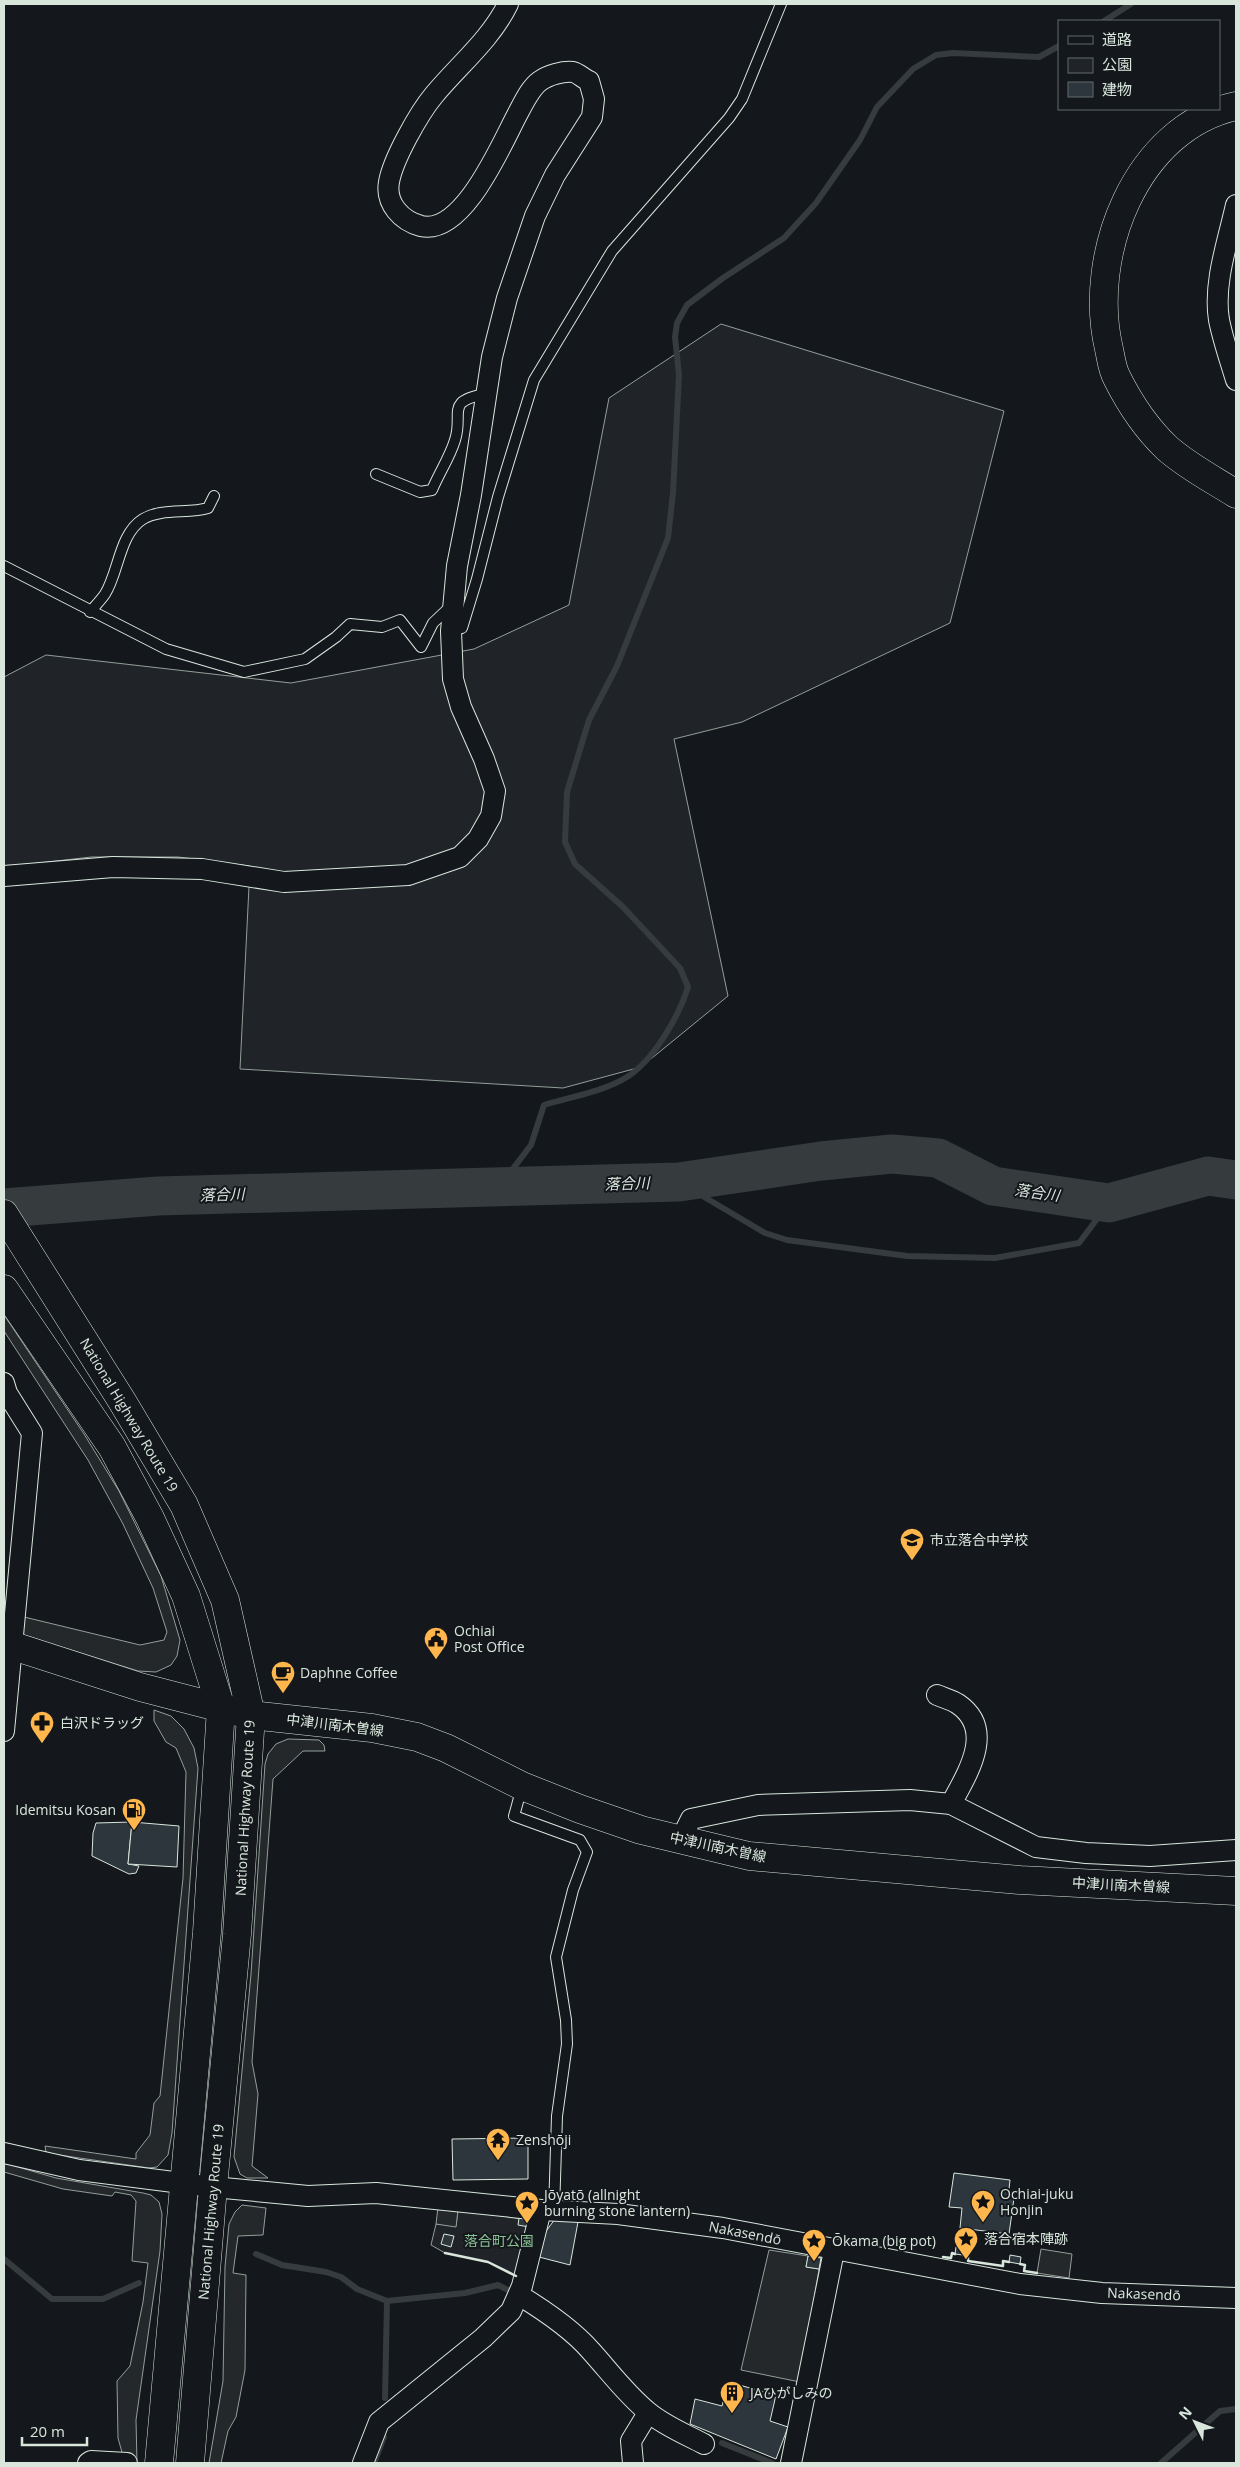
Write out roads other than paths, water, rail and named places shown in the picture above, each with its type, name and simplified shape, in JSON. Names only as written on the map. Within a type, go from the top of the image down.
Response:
[{"type":"main road","points":[[1236,106],[1206,116],[1184,128],[1149,163],[1136,182],[1120,217],[1104,273],[1103,299],[1104,328],[1116,376],[1142,422],[1168,449],[1236,494]]},
{"type":"main road","name":"National Highway Route 19","points":[[4,1214],[122,1401],[184,1505],[225,1600],[251,1715],[237,1934],[212,2187],[190,2463]]},
{"type":"main road","points":[[4,1289],[112,1447],[150,1518],[186,1596],[221,1708],[207,1932],[159,2463]]},
{"type":"main road","name":"中津川南木曽線","points":[[8,1645],[140,1686],[251,1715],[372,1728],[417,1737],[446,1748],[522,1786],[641,1830],[749,1856],[1020,1880],[1236,1891]]},
{"type":"street","points":[[4,876],[113,866],[202,869],[284,882],[408,875],[460,856],[478,839],[491,816],[494,791],[484,759],[461,707],[452,679],[452,605],[492,357],[506,298],[535,216],[555,175],[592,117],[594,99],[589,81],[574,72],[557,73],[539,81],[526,98],[491,163],[464,207],[446,223],[427,227],[411,224],[397,212],[390,198],[389,183],[412,130],[433,96],[488,35],[508,4]]},
{"type":"street","points":[[1236,205],[1223,262],[1218,297],[1219,320],[1236,380]]},
{"type":"street","points":[[4,1383],[7,1393],[32,1433],[8,1645],[4,1731]]},
{"type":"street","points":[[937,1695],[958,1704],[970,1715],[978,1731],[974,1760],[951,1804]]},
{"type":"street","points":[[681,1840],[691,1819],[758,1805],[910,1800],[951,1804],[1036,1846],[1086,1853],[1150,1856],[1236,1850]]},
{"type":"street","name":"Nakasendō","points":[[4,2153],[79,2170],[212,2187],[308,2196],[376,2193],[548,2210],[618,2214],[723,2228],[834,2251],[1020,2284],[1102,2293],[1236,2298]]},
{"type":"street","points":[[363,2463],[379,2422],[483,2338],[511,2311],[519,2295],[548,2210]]},
{"type":"street","points":[[791,2462],[834,2251]]},
{"type":"street","points":[[519,2295],[540,2308],[590,2349],[624,2391],[648,2413],[662,2423],[704,2444]]},
{"type":"street","points":[[633,2463],[631,2441],[648,2413]]},
{"type":"street","points":[[88,2463],[90,2461],[127,2463]]},
{"type":"lane","points":[[451,631],[462,628],[477,580],[498,497],[534,380],[612,252],[729,118],[742,99],[781,4]]},
{"type":"lane","points":[[376,474],[420,492],[432,490],[456,440],[459,406],[468,397],[486,394]]},
{"type":"lane","points":[[90,612],[105,594],[128,536],[144,518],[181,511],[196,512],[208,508],[214,496]]},
{"type":"lane","points":[[4,566],[90,612],[166,649],[244,672],[305,659],[336,637],[350,624],[382,627],[400,620],[421,647],[433,623],[452,605]]},
{"type":"lane","points":[[522,1786],[514,1816],[580,1840],[587,1852],[572,1890],[556,1957],[566,2020],[567,2044],[557,2116],[548,2210]]},
{"type":"waterway","points":[[1106,20],[1131,4]]},
{"type":"waterway","points":[[499,1187],[531,1145],[544,1105],[608,1087],[627,1077],[637,1069],[656,1049],[672,1024],[688,987],[680,968],[623,907],[575,864],[565,842],[567,792],[589,720],[617,666],[668,538],[673,493],[679,375],[675,337],[677,323],[687,305],[723,278],[784,238],[816,203],[860,140],[877,107],[913,69],[936,55],[953,53],[1039,57],[1058,47]]},
{"type":"waterway","name":"落合川","points":[[4,1208],[158,1196],[679,1182],[821,1161],[892,1154],[938,1158],[993,1186],[1109,1203],[1208,1176],[1236,1180]]},
{"type":"waterway","points":[[679,1182],[765,1233],[787,1240],[907,1256],[995,1258],[1079,1243],[1109,1203]]},
{"type":"waterway","points":[[256,2254],[282,2265],[326,2272],[341,2277],[357,2289],[387,2301],[465,2293],[498,2285],[510,2291]]},
{"type":"waterway","points":[[4,2259],[52,2299],[103,2299],[139,2283]]},
{"type":"waterway","points":[[385,2398],[387,2301]]},
{"type":"waterway","points":[[1161,2463],[1220,2411],[1236,2409]]},
{"type":"waterway","points":[[374,2463],[384,2437]]},
{"type":"waterway","points":[[722,2443],[772,2463]]},
{"type":"place","name":"市立落合中学校","points":[[912,1561]]},
{"type":"place","name":"Ochiai Post Office","points":[[436,1660]]},
{"type":"place","name":"Daphne Coffee","points":[[283,1694]]},
{"type":"place","name":"白沢ドラッグ","points":[[42,1744]]},
{"type":"place","name":"Idemitsu Kosan","points":[[134,1831]]},
{"type":"place","name":"Zenshōji","points":[[498,2161]]},
{"type":"place","name":"Ochiai-juku Honjin","points":[[983,2223]]},
{"type":"place","name":"Jōyatō (allnight burning stone lantern)","points":[[527,2224]]},
{"type":"place","name":"落合宿本陣跡","points":[[966,2260]]},
{"type":"place","name":"Ōkama (big pot)","points":[[814,2262]]},
{"type":"place","name":"JAひがしみの","points":[[732,2414]]},
{"type":"park label","name":"落合町公園","points":[[499,2241]]}]
